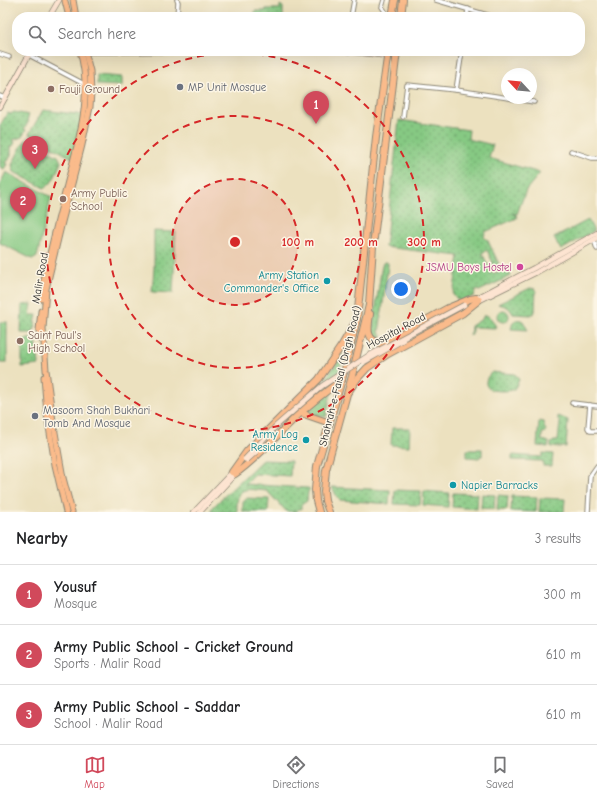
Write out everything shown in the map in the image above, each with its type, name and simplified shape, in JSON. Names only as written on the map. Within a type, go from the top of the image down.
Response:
[{"type":"highway","points":[[391,12],[395,0]]},
{"type":"highway","points":[[402,12],[403,0]]},
{"type":"highway","name":"Shahrah-e-Faisal (Drigh Road)","points":[[319,512],[315,490],[317,466],[342,380],[357,319],[376,137],[387,56]]},
{"type":"highway","name":"Shahrah-e-Faisal (Drigh Road)","points":[[329,512],[325,501],[324,490],[326,470],[352,376],[368,304],[373,246],[395,56]]},
{"type":"highway","points":[[368,304],[370,314],[368,326],[369,335],[372,340],[382,344],[448,308],[470,299],[478,299]]},
{"type":"highway","points":[[346,397],[357,379],[367,368],[388,354],[463,313],[478,299]]},
{"type":"highway","points":[[234,473],[247,451],[316,382],[342,345],[357,319]]},
{"type":"highway","points":[[234,473],[246,466],[301,413],[330,388],[342,380]]},
{"type":"highway","points":[[316,382],[330,388]]},
{"type":"highway","points":[[301,413],[330,423]]},
{"type":"main road","points":[[52,12],[55,6],[63,1],[69,2],[73,0],[75,12]]},
{"type":"main road","points":[[63,1],[67,12]]},
{"type":"main road","points":[[0,106],[2,97],[28,56]]},
{"type":"main road","name":"Malir Road","points":[[66,512],[55,465],[47,414],[39,330],[42,289],[82,124],[86,85],[83,56]]},
{"type":"main road","name":"Malir Road","points":[[72,512],[63,478],[53,421],[46,370],[43,329],[46,289],[90,107],[90,71],[85,56]]},
{"type":"main road","name":"Hospital Road","points":[[200,512],[276,426],[322,386],[368,356],[465,306],[597,233]]},
{"type":"main road","name":"Hospital Road","points":[[478,299],[536,272],[596,239]]},
{"type":"main road","name":"Hospital Road","points":[[194,512],[234,473]]},
{"type":"street","points":[[177,0],[177,12]]},
{"type":"street","points":[[352,12],[354,0]]},
{"type":"street","points":[[384,0],[382,7],[386,12]]},
{"type":"street","points":[[436,0],[478,12]]},
{"type":"street","points":[[0,54],[10,57]]},
{"type":"street","points":[[35,56],[86,85]]},
{"type":"street","points":[[456,90],[461,56]]},
{"type":"street","points":[[403,117],[407,84],[501,97]]},
{"type":"street","points":[[571,152],[597,158]]},
{"type":"street","points":[[596,239],[597,249]]},
{"type":"street","points":[[572,402],[597,406]]},
{"type":"street","points":[[590,405],[588,429],[597,431]]},
{"type":"street","points":[[588,512],[590,476],[597,466]]},
{"type":"green space","points":[[280,5],[283,7],[283,12],[255,12],[265,11],[266,9],[280,9]]},
{"type":"green space","points":[[97,75],[122,77],[122,86],[97,85]]},
{"type":"green space","points":[[43,110],[84,115],[72,158],[29,134]]},
{"type":"green space","points":[[14,112],[29,115],[27,120],[29,121],[24,129],[26,130],[22,137],[13,140],[15,142],[13,146],[11,146],[11,155],[5,163],[7,164],[4,169],[0,167],[0,126],[7,113],[11,114]]},
{"type":"green space","points":[[399,120],[469,130],[468,139],[493,145],[489,158],[540,173],[526,190],[517,214],[512,213],[516,215],[517,218],[485,232],[484,238],[487,239],[499,264],[492,268],[490,264],[493,263],[487,250],[482,253],[492,273],[506,267],[511,276],[479,291],[477,290],[474,294],[475,295],[461,303],[453,295],[459,256],[385,247]]},
{"type":"green space","points":[[25,141],[29,141],[58,156],[61,162],[52,181],[44,188],[14,172],[12,165]]},
{"type":"green space","points":[[6,172],[51,197],[37,257],[34,259],[0,243],[0,184]]},
{"type":"green space","points":[[588,220],[594,231],[561,250],[554,238]]},
{"type":"green space","points":[[154,231],[176,232],[173,293],[152,292],[154,268]]},
{"type":"green space","points":[[384,262],[388,263],[388,266],[379,333],[383,336],[378,337],[373,336],[372,332],[382,265]]},
{"type":"green space","points":[[530,288],[536,289],[535,312],[531,315],[513,314],[505,306],[498,304]]},
{"type":"green space","points":[[32,304],[30,315],[37,315],[35,323],[36,328],[34,328],[34,333],[21,333],[22,305]]},
{"type":"green space","points":[[501,310],[505,310],[509,316],[505,322],[501,322],[497,318],[497,314]]},
{"type":"green space","points":[[484,315],[491,318],[496,327],[472,327],[472,335],[470,335],[471,326],[482,319]]},
{"type":"green space","points":[[516,320],[523,321],[528,330],[511,329],[513,322]]},
{"type":"green space","points":[[0,322],[7,322],[7,363],[0,363]]},
{"type":"green space","points":[[35,338],[39,365],[22,367],[22,340]]},
{"type":"green space","points":[[344,353],[339,372],[323,382]]},
{"type":"green space","points":[[492,372],[514,374],[519,380],[515,388],[510,391],[492,390],[487,386],[486,381]]},
{"type":"green space","points":[[332,389],[326,417],[306,413]]},
{"type":"green space","points":[[558,416],[568,420],[566,447],[551,447],[551,443],[558,441],[560,422],[558,420]]},
{"type":"green space","points":[[539,421],[544,423],[546,430],[542,433],[541,440],[549,442],[548,447],[537,446]]},
{"type":"green space","points":[[392,428],[410,428],[409,446],[391,445]]},
{"type":"green space","points":[[482,449],[482,456],[479,458],[467,457],[467,450]]},
{"type":"green space","points":[[543,453],[553,454],[552,466],[543,466],[543,461],[512,460],[512,455],[542,457]]},
{"type":"green space","points":[[262,460],[291,461],[290,476],[255,474],[245,484],[308,488],[310,489],[308,492],[307,501],[301,505],[301,509],[297,509],[297,512],[286,511],[267,491],[248,490],[240,493],[238,497],[237,512],[212,512],[212,508]]},
{"type":"green space","points":[[332,487],[390,490],[389,504],[340,500]]},
{"type":"green space","points":[[395,490],[421,491],[420,505],[394,504]]},
{"type":"green space","points":[[424,491],[449,493],[448,507],[423,505]]},
{"type":"green space","points":[[453,493],[478,494],[477,509],[452,507]]},
{"type":"green space","points":[[482,494],[495,495],[494,509],[481,508]]},
{"type":"green space","points":[[498,495],[508,496],[507,510],[497,510]]},
{"type":"green space","points":[[512,496],[537,497],[536,512],[511,511]]},
{"type":"green space","points":[[247,498],[269,499],[268,512],[243,512],[243,502]]},
{"type":"green space","points":[[540,498],[565,499],[564,512],[539,512]]},
{"type":"place","name":"MP Unit Mosque","points":[[180,87]]},
{"type":"place","name":"Fauji Ground","points":[[51,89]]},
{"type":"place","name":"Yousuf","points":[[316,124]]},
{"type":"place","name":"Army Public School - Saddar","points":[[35,169]]},
{"type":"place","name":"Army Public School","points":[[63,199]]},
{"type":"place","name":"Army Public School - Cricket Ground","points":[[23,220]]},
{"type":"place","name":"JSMU Boys Hostel","points":[[520,267]]},
{"type":"place","name":"Army Station Commander's Office","points":[[327,281]]},
{"type":"place","name":"Saint Paul's High School","points":[[20,341]]},
{"type":"place","name":"Masoom Shah Bukhari Tomb And Mosque","points":[[35,416]]},
{"type":"place","name":"Army Log Residence","points":[[306,440]]},
{"type":"place","name":"Napier Barracks","points":[[453,485]]}]
